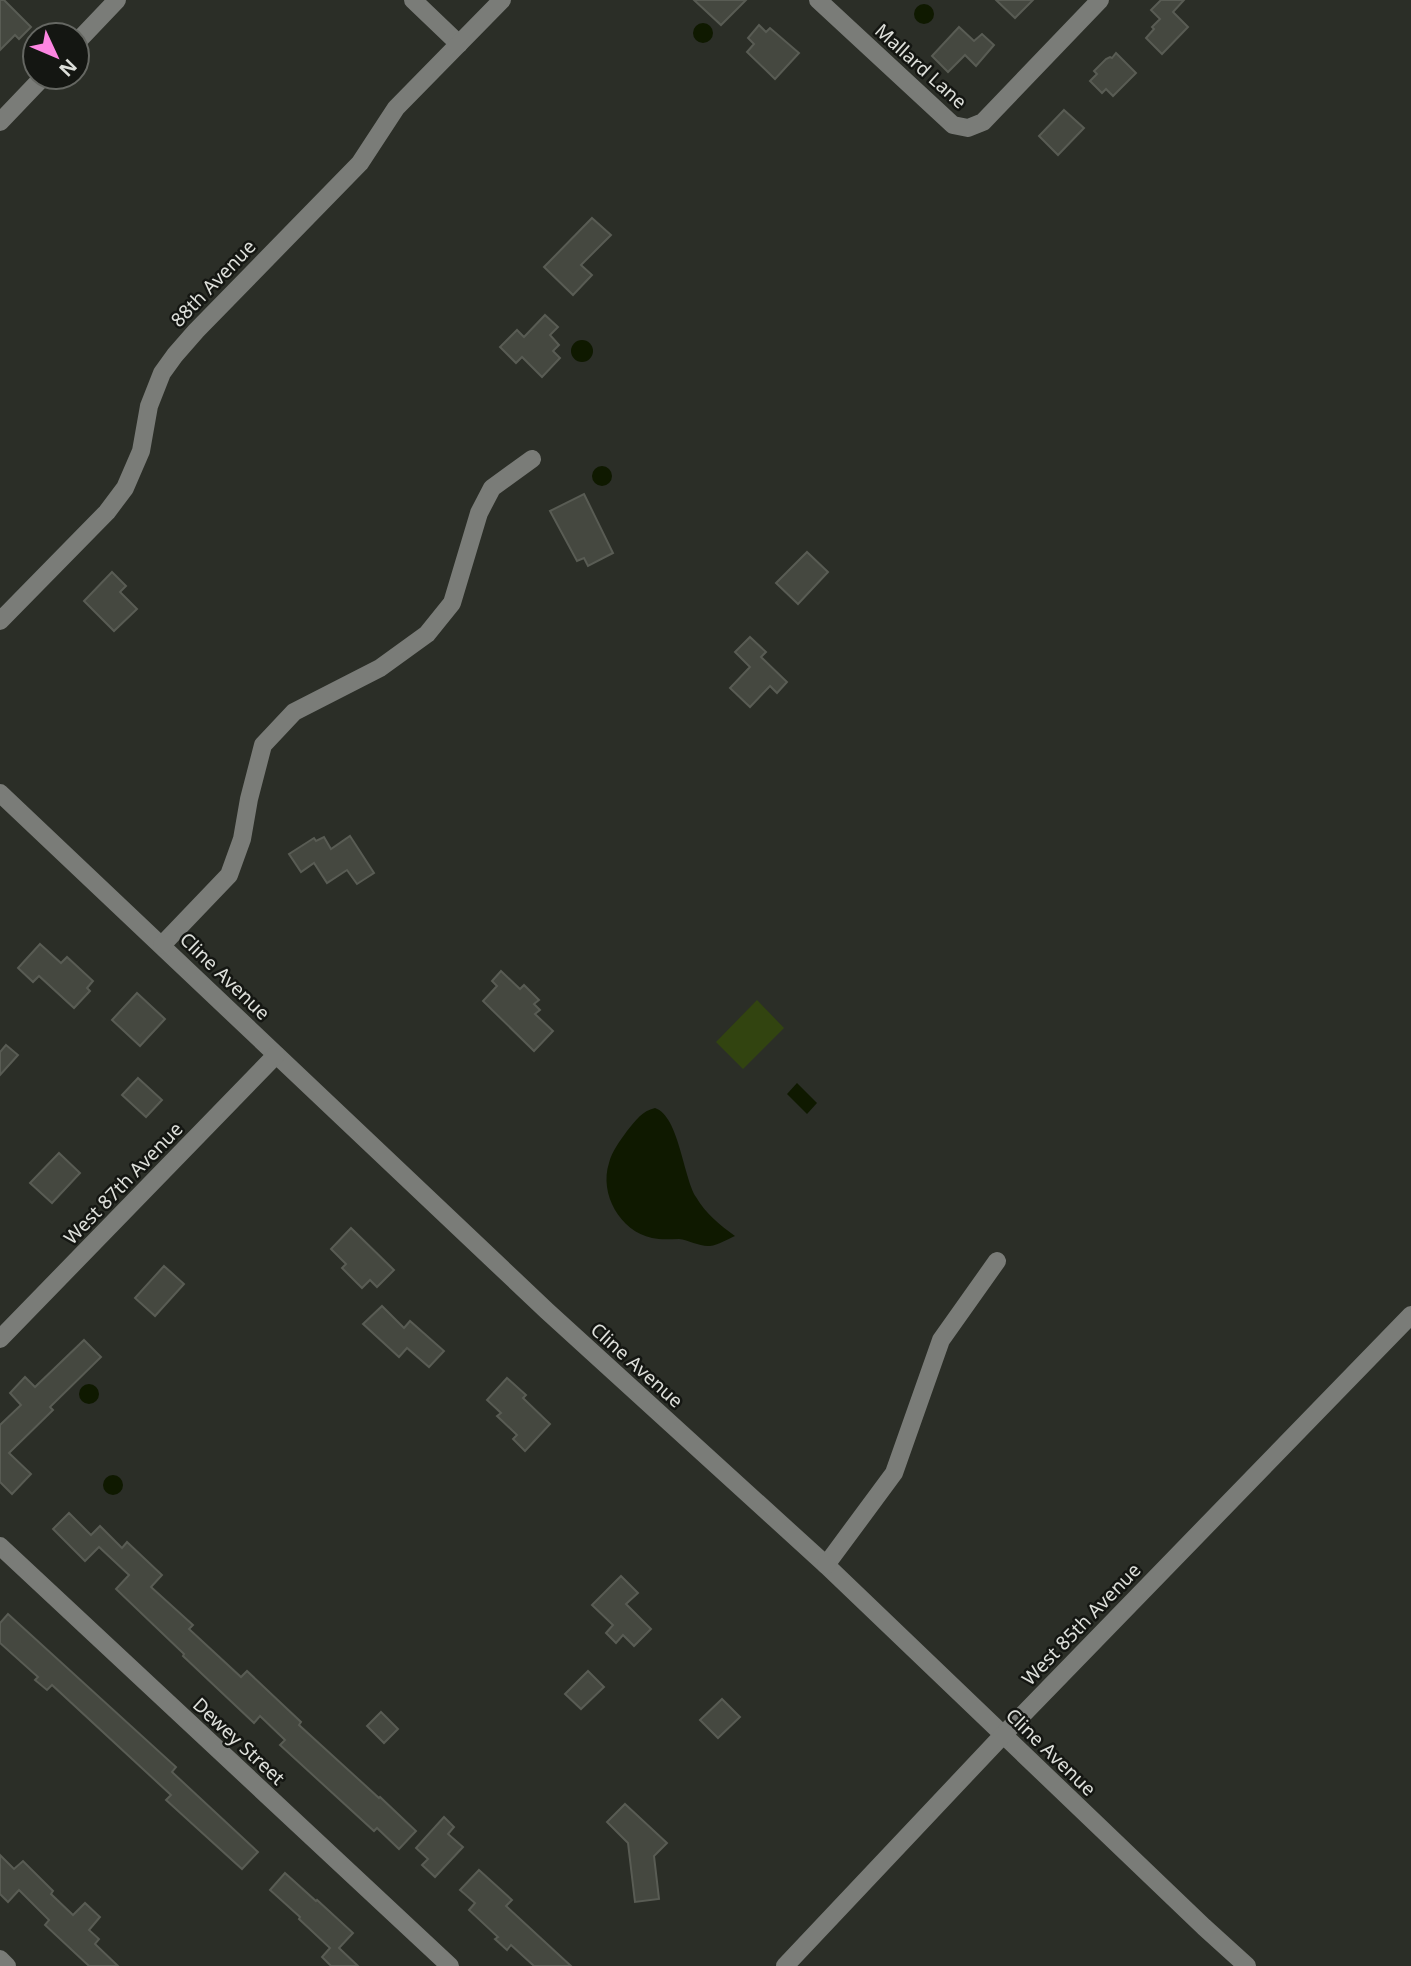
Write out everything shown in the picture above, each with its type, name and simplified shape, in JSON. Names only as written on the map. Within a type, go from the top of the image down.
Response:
[{"type":"street","points":[[91,27],[117,0]]},
{"type":"street","points":[[413,0],[458,44]]},
{"type":"street","name":"88th Avenue","points":[[0,621],[107,512],[125,488],[141,451],[149,405],[162,373],[175,355],[360,163],[396,108],[502,0]]},
{"type":"street","name":"Mallard Lane","points":[[818,0],[953,125],[968,128],[983,122],[997,109],[1100,0]]},
{"type":"street","points":[[0,122],[30,91]]},
{"type":"street","points":[[162,945],[229,875],[242,839],[248,799],[263,746],[294,712],[380,668],[427,634],[452,603],[479,513],[492,488],[532,459]]},
{"type":"street","name":"Cline Avenue","points":[[0,793],[557,1321],[826,1565],[1247,1966]]},
{"type":"street","name":"West 87th Avenue","points":[[0,1339],[276,1055]]},
{"type":"street","points":[[826,1565],[894,1473],[941,1339],[997,1261]]},
{"type":"street","name":"West 85th Avenue","points":[[785,1966],[1003,1735],[1411,1315]]},
{"type":"street","name":"Dewey Street","points":[[0,1546],[450,1966]]},
{"type":"street","points":[[0,1959],[7,1966]]},
{"type":"green space","points":[[757,1000],[784,1028],[743,1069],[716,1042]]},
{"type":"shaded area","points":[[924,4],[931,7],[934,14],[931,21],[924,24],[917,21],[914,14],[917,7]]},
{"type":"shaded area","points":[[703,23],[710,26],[713,33],[710,40],[703,43],[696,40],[693,33],[696,26]]},
{"type":"shaded area","points":[[582,340],[590,343],[593,351],[590,359],[582,362],[574,359],[571,351],[574,343]]},
{"type":"shaded area","points":[[602,466],[609,469],[612,476],[609,483],[602,486],[595,483],[592,476],[595,469]]},
{"type":"shaded area","points":[[797,1083],[817,1103],[807,1114],[787,1094]]},
{"type":"shaded area","points":[[655,1108],[670,1122],[696,1197],[709,1214],[735,1236],[710,1246],[679,1239],[652,1238],[630,1228],[615,1210],[607,1187],[610,1159],[636,1120],[646,1111]]},
{"type":"shaded area","points":[[85,1384],[93,1384],[99,1394],[93,1404],[85,1404],[79,1398],[79,1390]]},
{"type":"shaded area","points":[[113,1475],[120,1478],[123,1485],[120,1492],[113,1495],[106,1492],[103,1485],[106,1478]]},
{"type":"building","points":[[0,0],[4,0],[25,21],[21,21],[21,37],[19,39],[15,35],[0,50]]},
{"type":"building","points":[[694,0],[746,0],[721,25]]},
{"type":"building","points":[[996,0],[1033,0],[1015,18]]},
{"type":"building","points":[[1161,0],[1184,0],[1173,12],[1188,27],[1162,54],[1146,38],[1160,19],[1151,10]]},
{"type":"building","points":[[759,25],[766,32],[770,28],[799,53],[775,79],[747,52],[754,44],[748,38]]},
{"type":"building","points":[[959,27],[974,41],[982,34],[994,45],[976,66],[965,55],[948,72],[932,56]]},
{"type":"building","points":[[1116,53],[1136,73],[1113,96],[1106,89],[1102,93],[1090,81],[1097,74],[1094,71]]},
{"type":"building","points":[[1064,110],[1084,128],[1058,155],[1039,136]]},
{"type":"building","points":[[592,218],[611,235],[581,265],[592,275],[573,295],[544,267]]},
{"type":"building","points":[[545,315],[558,327],[550,335],[559,345],[553,351],[560,358],[542,377],[522,357],[516,363],[500,347],[517,330],[524,337]]},
{"type":"building","points":[[584,494],[613,553],[588,566],[584,558],[577,561],[550,511]]},
{"type":"building","points":[[807,552],[828,572],[798,604],[776,583]]},
{"type":"building","points":[[112,572],[126,586],[120,592],[137,609],[114,631],[84,601]]},
{"type":"building","points":[[750,637],[766,652],[761,657],[787,682],[777,693],[770,686],[750,707],[730,688],[750,667],[735,652]]},
{"type":"building","points":[[350,836],[374,873],[357,884],[347,870],[327,883],[314,863],[301,872],[289,854],[314,838],[316,841],[324,837],[331,849]]},
{"type":"building","points":[[40,944],[61,963],[67,957],[93,981],[87,988],[90,991],[74,1008],[39,976],[33,982],[18,968]]},
{"type":"building","points":[[501,971],[520,989],[524,985],[539,1000],[534,1004],[540,1010],[535,1014],[553,1031],[534,1051],[483,1001],[497,986],[492,981]]},
{"type":"building","points":[[137,993],[165,1019],[140,1046],[112,1020]]},
{"type":"building","points":[[6,1045],[18,1055],[0,1075],[0,1052]]},
{"type":"building","points":[[138,1078],[162,1100],[146,1117],[122,1095]]},
{"type":"building","points":[[59,1153],[80,1173],[52,1203],[30,1183]]},
{"type":"building","points":[[351,1228],[394,1270],[377,1287],[370,1280],[362,1288],[342,1268],[346,1264],[331,1249]]},
{"type":"building","points":[[164,1266],[184,1284],[155,1316],[135,1298]]},
{"type":"building","points":[[382,1306],[404,1328],[410,1321],[444,1351],[429,1367],[407,1348],[399,1357],[363,1324]]},
{"type":"building","points":[[84,1340],[101,1357],[50,1407],[53,1410],[9,1453],[31,1474],[12,1494],[0,1482],[0,1425],[21,1405],[10,1393],[25,1377],[35,1387]]},
{"type":"building","points":[[507,1378],[526,1395],[523,1398],[550,1424],[525,1451],[513,1439],[517,1435],[497,1416],[501,1413],[487,1400]]},
{"type":"building","points":[[69,1513],[91,1535],[100,1526],[122,1548],[127,1542],[162,1575],[151,1587],[193,1625],[189,1629],[241,1677],[247,1671],[301,1722],[299,1725],[416,1831],[399,1849],[377,1828],[374,1831],[280,1745],[285,1740],[260,1716],[254,1723],[116,1589],[129,1575],[99,1547],[85,1561],[53,1529]]},
{"type":"building","points":[[621,1576],[638,1593],[626,1604],[651,1629],[634,1646],[623,1635],[616,1643],[606,1633],[613,1625],[592,1605]]},
{"type":"building","points":[[8,1614],[176,1767],[172,1772],[258,1852],[242,1869],[166,1800],[171,1795],[52,1685],[47,1690],[35,1680],[38,1677],[0,1643],[0,1623]]},
{"type":"building","points":[[588,1671],[604,1687],[581,1709],[565,1694]]},
{"type":"building","points":[[722,1699],[740,1717],[718,1738],[700,1720]]},
{"type":"building","points":[[381,1712],[398,1729],[384,1743],[367,1726]]},
{"type":"building","points":[[625,1804],[667,1843],[654,1856],[659,1899],[635,1902],[628,1843],[607,1822]]},
{"type":"building","points":[[444,1817],[454,1827],[448,1834],[463,1847],[435,1877],[422,1865],[428,1859],[416,1848]]},
{"type":"building","points":[[0,1855],[14,1869],[23,1861],[73,1915],[85,1903],[100,1917],[89,1930],[99,1939],[95,1944],[118,1966],[89,1966],[45,1925],[49,1920],[19,1890],[8,1902],[0,1894]]},
{"type":"building","points":[[479,1870],[512,1900],[506,1906],[571,1966],[534,1966],[511,1945],[507,1950],[495,1939],[498,1937],[469,1910],[475,1903],[460,1890]]},
{"type":"building","points":[[285,1873],[353,1933],[339,1948],[358,1966],[331,1966],[322,1957],[330,1948],[270,1890]]}]
